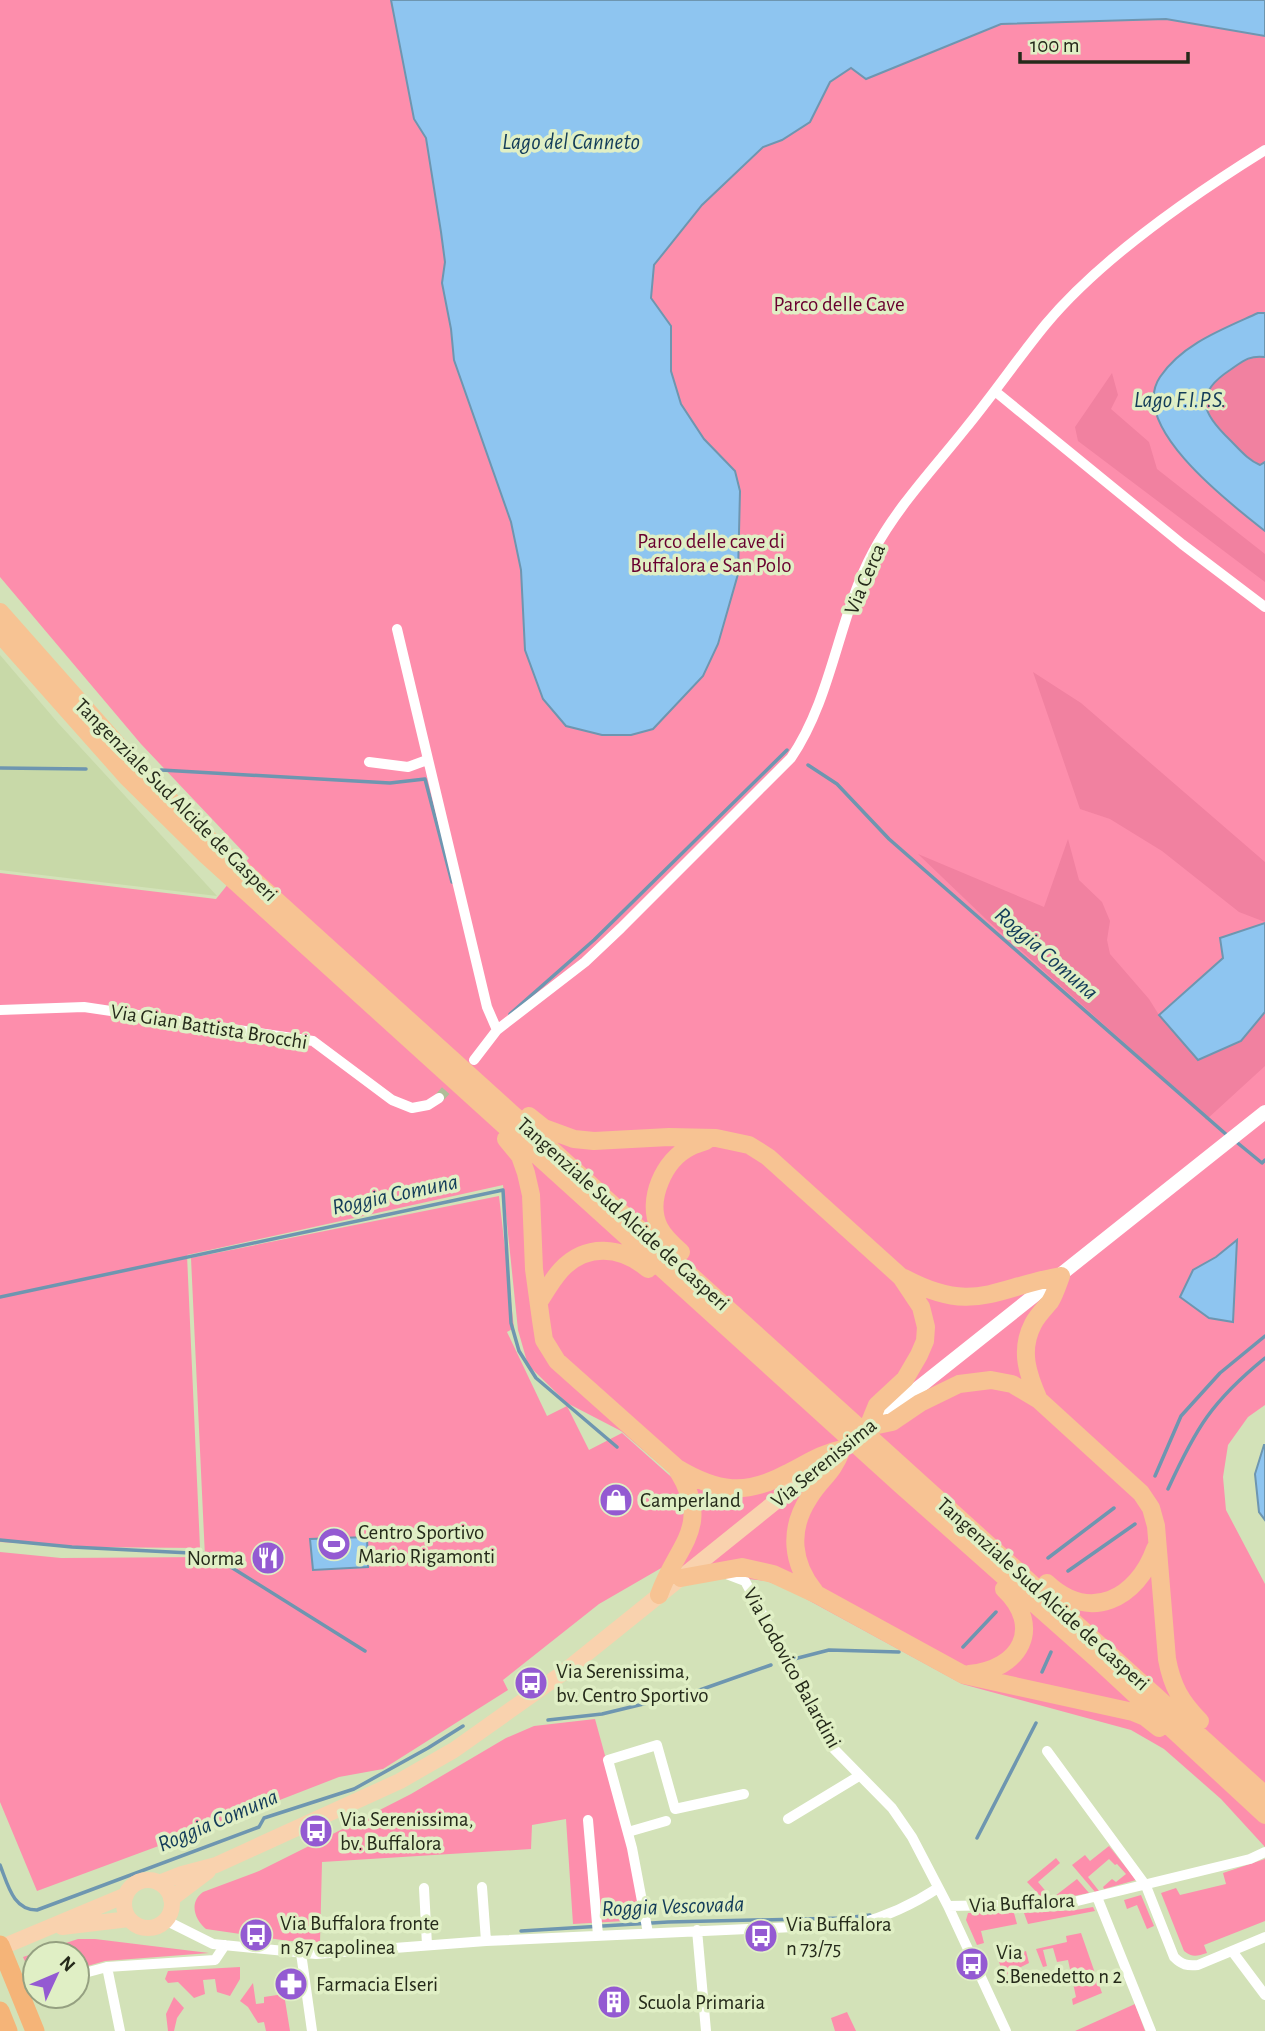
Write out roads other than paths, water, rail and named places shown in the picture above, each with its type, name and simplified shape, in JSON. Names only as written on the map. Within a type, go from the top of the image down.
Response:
[{"type":"highway","points":[[0,597],[37,639],[48,668]]},
{"type":"highway","name":"Tangenziale Sud Alcide de Gasperi","points":[[0,612],[138,768],[216,846],[742,1340],[845,1423]]},
{"type":"highway","name":"Tangenziale Sud Alcide de Gasperi","points":[[0,634],[127,777],[206,855],[764,1342],[872,1449],[954,1513],[1262,1805]]},
{"type":"highway","points":[[439,1057],[479,1070],[544,1128],[574,1139],[594,1141],[669,1137],[716,1138],[749,1145],[768,1157],[901,1277],[921,1307],[926,1327],[925,1341],[905,1380],[877,1405],[868,1427]]},
{"type":"highway","points":[[439,1057],[448,1085],[505,1137],[520,1156],[531,1195],[534,1269],[544,1340],[557,1361],[677,1468],[702,1482],[731,1490],[740,1489],[774,1480],[822,1453],[842,1449]]},
{"type":"highway","points":[[716,1138],[689,1147],[666,1170],[656,1194],[658,1226],[668,1240],[732,1297],[748,1315],[764,1342]]},
{"type":"highway","points":[[539,1302],[554,1279],[572,1261],[583,1254],[610,1250],[634,1258],[719,1331],[742,1340]]},
{"type":"highway","points":[[901,1277],[924,1289],[947,1296],[974,1299],[1034,1280],[1061,1276],[1052,1299],[1033,1324],[1027,1341],[1025,1358],[1028,1375],[1039,1400]]},
{"type":"highway","points":[[868,1427],[892,1422],[943,1391],[971,1381],[991,1380],[1012,1384],[1039,1400],[1141,1493],[1151,1508],[1156,1526],[1167,1659],[1176,1692],[1186,1707],[1265,1782]]},
{"type":"highway","points":[[818,1595],[804,1578],[797,1561],[794,1541],[796,1526],[809,1497],[835,1467],[842,1449]]},
{"type":"highway","name":"Tangenziale Sud Alcide de Gasperi","points":[[872,1449],[901,1485],[1262,1805]]},
{"type":"highway","points":[[659,1595],[666,1576],[688,1541],[693,1523],[689,1488],[677,1468]]},
{"type":"highway","points":[[901,1485],[927,1519],[1019,1605],[1024,1619],[1023,1639],[1009,1660],[986,1673],[964,1675]]},
{"type":"highway","points":[[954,1513],[990,1531],[1052,1588],[1070,1599],[1083,1602],[1110,1601],[1127,1592],[1139,1581],[1148,1567],[1157,1542]]},
{"type":"highway","points":[[681,1578],[742,1567],[773,1574],[818,1595],[964,1675],[1133,1712],[1145,1717],[1220,1783],[1262,1805]]},
{"type":"highway","points":[[0,1946],[35,2031]]},
{"type":"highway","points":[[0,2011],[8,2031]]},
{"type":"main road","name":"Via Serenissima","points":[[0,1946],[126,1895],[140,1882],[159,1883],[216,1865],[401,1781],[454,1750],[560,1675],[1265,1112]]},
{"type":"main road","name":"Via Serenissima","points":[[171,1899],[216,1865]]},
{"type":"main road","points":[[159,1883],[171,1899],[170,1914],[165,1920]]},
{"type":"main road","points":[[126,1895],[125,1911],[129,1919]]},
{"type":"main road","name":"Via Serenissima","points":[[46,1929],[129,1919],[142,1927],[158,1926],[165,1920]]},
{"type":"street","name":"Via Cerca","points":[[497,1030],[585,961],[621,928],[792,758],[811,723],[858,583],[873,551],[901,510],[996,392],[1045,325],[1109,262],[1231,171],[1265,150]]},
{"type":"street","points":[[996,392],[1182,544],[1265,607]]},
{"type":"street","points":[[397,629],[487,1007],[497,1030],[474,1060]]},
{"type":"street","points":[[369,762],[408,767],[427,760]]},
{"type":"street","name":"Via Gian Battista Brocchi","points":[[0,1010],[84,1007],[313,1041],[392,1100],[412,1108],[428,1105],[439,1098]]},
{"type":"street","name":"Via Lodovico Balardini","points":[[718,1571],[745,1581],[833,1748],[892,1808],[912,1837],[948,1906],[1006,2031]]},
{"type":"street","points":[[648,1933],[628,1832],[608,1760],[657,1745],[675,1810],[744,1794]]},
{"type":"street","points":[[1047,1751],[1146,1886],[1174,1957],[1180,1963],[1187,1966],[1198,1965],[1265,1937]]},
{"type":"street","points":[[788,1819],[859,1776]]},
{"type":"street","points":[[589,1821],[598,1936]]},
{"type":"street","points":[[628,1832],[666,1821]]},
{"type":"street","name":"Via Buffalora","points":[[948,1906],[1065,1904],[1250,1859],[1265,1852]]},
{"type":"street","points":[[482,1887],[486,1941]]},
{"type":"street","points":[[424,1888],[427,1945]]},
{"type":"street","name":"Via Buffalora","points":[[165,1920],[213,1944],[301,1953],[697,1930],[858,1924],[912,1905],[938,1888]]},
{"type":"street","name":"Via Buffalora","points":[[1097,1897],[1151,2031]]},
{"type":"street","points":[[697,1930],[706,2031]]},
{"type":"street","points":[[91,1971],[107,1967],[215,1960],[225,1945]]},
{"type":"street","points":[[1232,1951],[1265,1995]]},
{"type":"street","points":[[301,1953],[312,2031]]},
{"type":"street","points":[[107,1967],[120,2031]]},
{"type":"water","name":"Lago del Canneto","points":[[391,0],[1265,0],[1265,36],[1166,19],[1001,24],[866,79],[851,68],[830,82],[810,122],[782,140],[763,147],[702,205],[654,265],[651,298],[671,326],[671,371],[681,404],[704,439],[735,471],[740,491],[738,574],[718,644],[703,676],[653,729],[631,735],[602,735],[566,726],[543,699],[525,650],[521,570],[511,522],[454,360],[442,283],[445,262],[426,138],[414,119]]},
{"type":"water","name":"Lago F.I.P.S.","points":[[1258,313],[1265,313],[1265,357],[1246,359],[1218,379],[1206,396],[1206,405],[1213,422],[1241,451],[1260,465],[1265,462],[1265,531],[1230,503],[1188,463],[1170,440],[1158,418],[1154,397],[1160,377],[1169,365],[1191,346]]},
{"type":"water","points":[[1265,923],[1265,1012],[1241,1041],[1198,1060],[1159,1015],[1223,958],[1220,938]]},
{"type":"water","points":[[1237,1240],[1233,1322],[1209,1318],[1180,1297],[1193,1270],[1216,1257]]},
{"type":"water","points":[[1264,1445],[1265,1520],[1259,1512],[1255,1474]]},
{"type":"water","points":[[367,1537],[368,1567],[313,1570],[310,1539]]},
{"type":"waterway","name":"Roggia Comuna","points":[[510,1014],[594,940],[787,750]]},
{"type":"waterway","name":"Roggia Comuna","points":[[808,765],[837,784],[889,839],[1228,1136]]},
{"type":"waterway","name":"Roggia Comuna","points":[[0,768],[86,769]]},
{"type":"waterway","name":"Roggia Comuna","points":[[161,770],[390,783],[425,779],[452,882]]},
{"type":"waterway","name":"Roggia Comuna","points":[[1234,1140],[1262,1163],[1265,1160]]},
{"type":"waterway","name":"Roggia Comuna","points":[[0,1297],[503,1190],[511,1323],[519,1351],[536,1378],[617,1447]]},
{"type":"waterway","name":"Roggia Comuna","points":[[1155,1476],[1181,1416],[1220,1373],[1265,1336]]},
{"type":"waterway","name":"Roggia Vescovada","points":[[1168,1489],[1197,1432],[1218,1402],[1265,1358]]},
{"type":"waterway","name":"Roggia Comuna","points":[[1048,1558],[1114,1508]]},
{"type":"waterway","name":"Roggia Vescovada","points":[[1068,1571],[1135,1524]]},
{"type":"waterway","name":"Roggia Comuna","points":[[0,1540],[72,1547],[210,1554],[365,1651]]},
{"type":"waterway","name":"Roggia Comuna","points":[[963,1647],[996,1612]]},
{"type":"waterway","name":"Roggia Comuna","points":[[794,1659],[829,1650],[899,1652]]},
{"type":"waterway","name":"Roggia Vescovada","points":[[1042,1672],[1051,1652]]},
{"type":"waterway","name":"Roggia Comuna","points":[[548,1720],[602,1714],[697,1691],[771,1665]]},
{"type":"waterway","name":"Roggia Vescovada","points":[[977,1838],[1036,1723]]},
{"type":"waterway","name":"Roggia Comuna","points":[[0,1865],[12,1895],[22,1906],[37,1910],[259,1827],[264,1818],[354,1789],[463,1726]]},
{"type":"waterway","name":"Roggia Vescovada","points":[[521,1931],[668,1922],[845,1918],[870,1915]]},
{"type":"tunnel","points":[[439,1098],[458,1077]]},
{"type":"place","name":"Camperland","points":[[616,1500]]},
{"type":"place","name":"Centro Sportivo Mario Rigamonti","points":[[334,1544]]},
{"type":"place","name":"Norma","points":[[268,1558]]},
{"type":"place","name":"Via Serenissima, bv. Centro Sportivo","points":[[531,1683]]},
{"type":"place","name":"Via Serenissima, bv. Buffalora","points":[[316,1831]]},
{"type":"place","name":"Via Buffalora fronte n 87 capolinea","points":[[256,1935]]},
{"type":"place","name":"Via Buffalora n 73/75","points":[[761,1936]]},
{"type":"place","name":"Via S.Benedetto n 2","points":[[972,1964]]},
{"type":"place","name":"Farmacia Elseri","points":[[291,1984]]},
{"type":"place","name":"Scuola Primaria","points":[[614,2002]]},
{"type":"park label","name":"Parco delle Cave","points":[[839,304]]},
{"type":"park label","name":"Parco delle cave di Buffalora e San Polo","points":[[711,553]]}]
